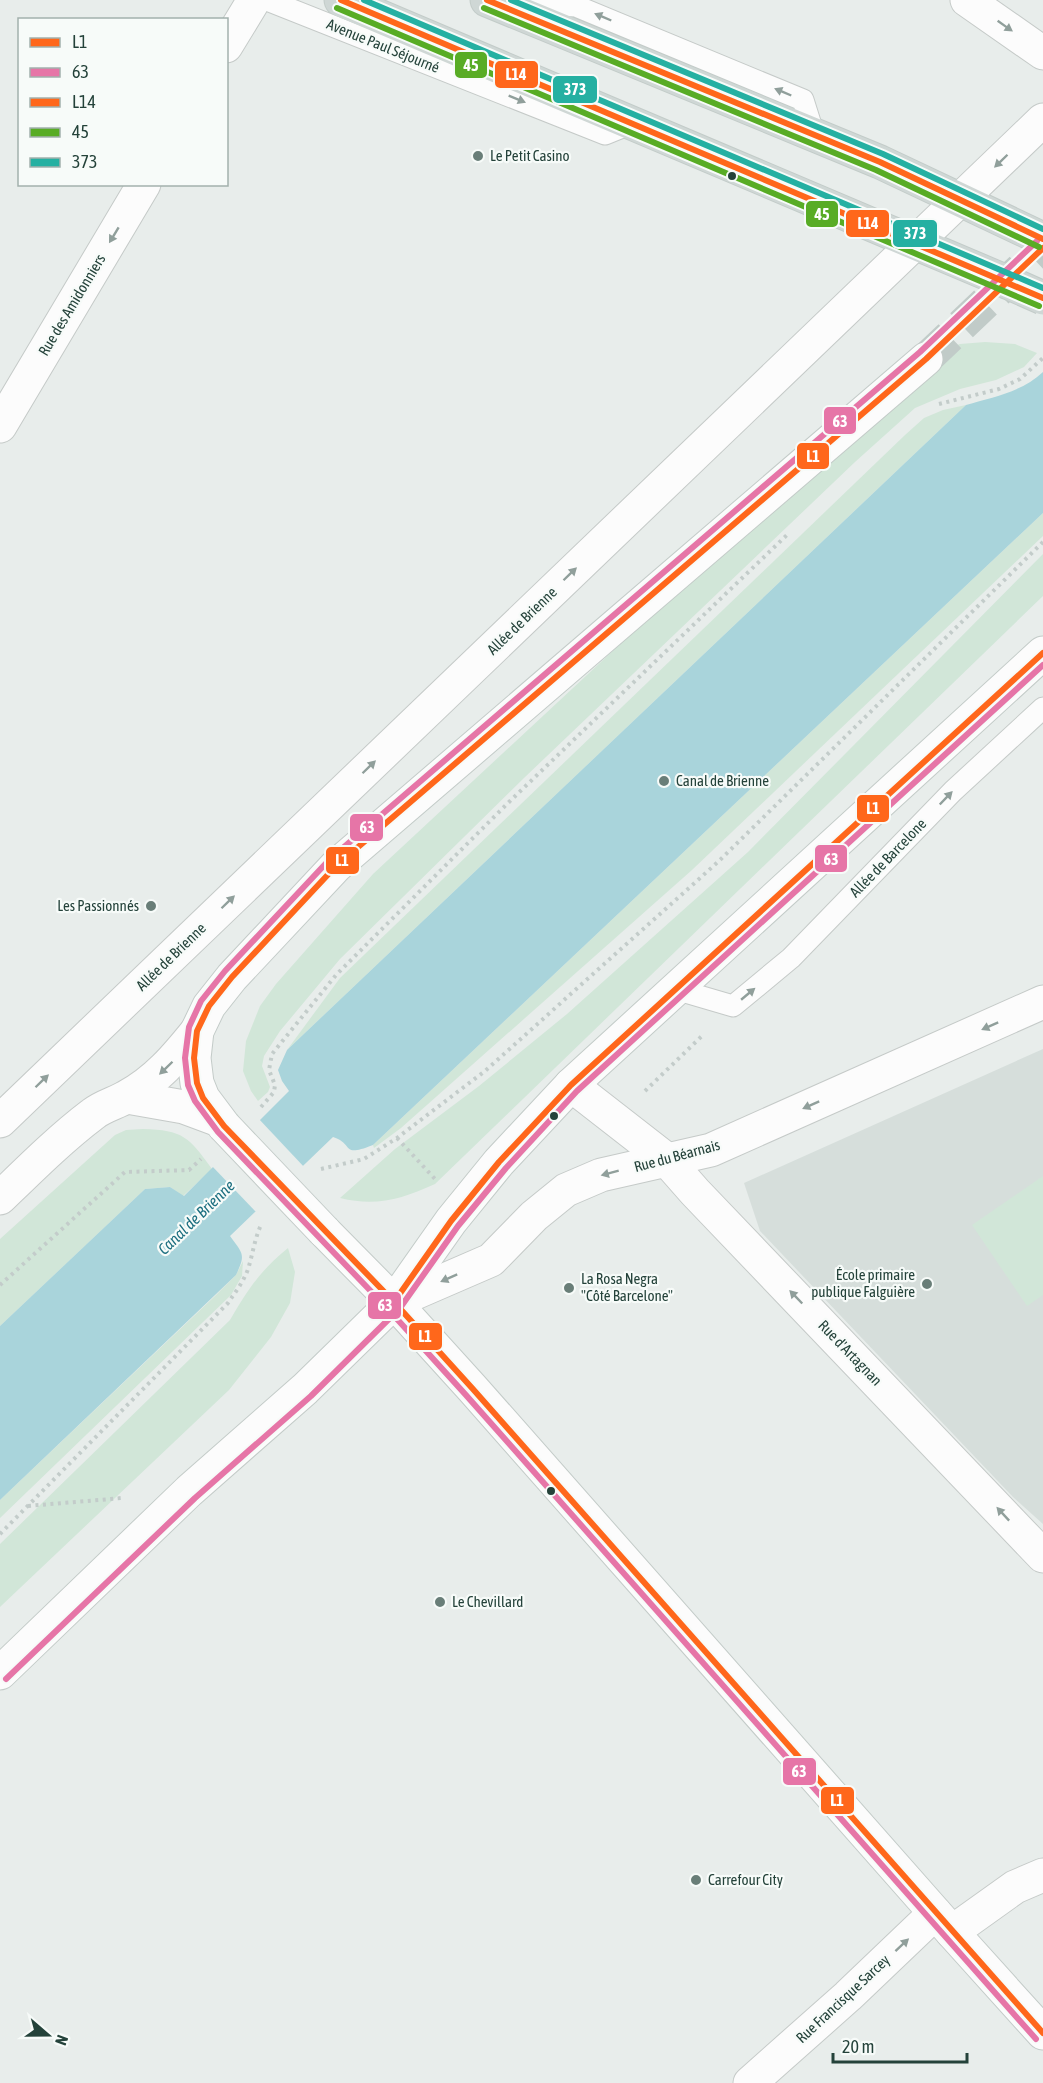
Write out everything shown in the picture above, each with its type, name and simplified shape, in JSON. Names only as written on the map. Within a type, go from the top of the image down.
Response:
[{"type":"main road","name":"Avenue Paul Séjourné","points":[[341,0],[1043,297]]},
{"type":"main road","points":[[488,1],[880,162],[1043,239]]},
{"type":"street","points":[[228,43],[254,0]]},
{"type":"street","points":[[968,0],[1043,53]]},
{"type":"street","name":"Allée de Brienne","points":[[0,1121],[1043,120]]},
{"type":"street","name":"Rue des Amidonniers","points":[[0,426],[143,186]]},
{"type":"street","points":[[0,1198],[49,1151],[95,1112],[127,1097],[155,1078],[174,1060],[197,1031],[209,1006],[232,977],[336,866],[926,358]]},
{"type":"street","points":[[0,1673],[189,1491],[305,1389],[394,1302],[452,1221],[499,1162],[571,1085],[1043,653]]},
{"type":"street","name":"Rue du Béarnais","points":[[394,1302],[491,1260],[534,1216],[566,1190],[601,1175],[711,1150],[1043,1002]]},
{"type":"street","points":[[197,1031],[194,1058],[197,1083],[203,1098],[222,1123],[394,1302],[480,1396],[1043,2033]]},
{"type":"street","name":"Rue d'Artagnan","points":[[571,1085],[666,1159],[695,1192],[1038,1546]]},
{"type":"street","points":[[127,1097],[184,1107],[222,1123]]},
{"type":"street","name":"Rue Francisque Sarcey","points":[[750,2083],[848,1996],[944,1922],[1043,1875]]},
{"type":"lane","name":"Avenue Paul Séjourné","points":[[267,0],[605,134],[632,123]]},
{"type":"lane","name":"Allée de Barcelone","points":[[733,1006],[791,958],[953,791],[1043,708]]},
{"type":"lane","points":[[675,989],[733,1006]]},
{"type":"path","points":[[935,405],[999,389],[1020,380],[1043,358]]},
{"type":"path","points":[[258,1109],[274,1092],[275,1084],[269,1070],[272,1054],[336,975],[509,802],[791,532]]},
{"type":"path","points":[[316,1170],[364,1159],[397,1138],[485,1071],[719,861],[1043,542]]},
{"type":"path","points":[[616,1119],[733,1006]]},
{"type":"path","points":[[397,1138],[440,1184]]},
{"type":"path","points":[[0,1285],[125,1172],[189,1170],[207,1155]]},
{"type":"path","points":[[0,1533],[228,1303],[241,1285],[249,1267],[255,1239],[263,1221]]},
{"type":"path","points":[[27,1506],[189,1491]]},
{"type":"shaded area","name":"École primaire publique Falguière","points":[[1043,1049],[1043,1524],[1013,1497],[760,1231],[744,1183]]},
{"type":"green space","points":[[985,342],[1015,344],[1037,353],[1024,367],[996,380],[960,389],[915,408],[855,462],[524,778],[340,959],[280,1031],[264,1056],[262,1066],[270,1087],[258,1101],[243,1071],[246,1041],[260,1006],[276,984],[373,874],[932,354],[960,344]]},
{"type":"green space","points":[[966,405],[287,1050],[340,978],[905,435],[924,418],[943,410]]},
{"type":"green space","points":[[1043,513],[1043,536],[692,870],[401,1128],[374,1148],[373,1145]]},
{"type":"green space","points":[[1043,554],[1043,596],[435,1184],[389,1200],[365,1202],[340,1198],[395,1149],[479,1086],[567,1014],[748,852]]},
{"type":"green space","points":[[126,1130],[167,1131],[184,1137],[197,1149],[212,1169],[183,1196],[170,1187],[145,1189],[0,1326],[0,1239],[115,1135]]},
{"type":"green space","points":[[1043,1176],[1043,1295],[1027,1306],[972,1225]]},
{"type":"green space","points":[[288,1248],[295,1272],[290,1303],[271,1337],[229,1390],[0,1607],[0,1544],[230,1320],[255,1281]]},
{"type":"green space","points":[[243,1261],[242,1276],[231,1295],[0,1518],[0,1500],[215,1296],[236,1275]]},
{"type":"water","name":"Canal de Brienne","points":[[1043,372],[1043,513],[373,1145],[352,1150],[333,1137],[230,1236],[242,1254],[236,1275],[0,1500],[0,1326],[145,1189],[170,1187],[184,1196],[289,1091],[278,1070],[287,1050],[966,405],[1017,389]]},
{"type":"pier","points":[[258,1118],[305,1168],[257,1213],[211,1165]]},
{"type":"tunnel","points":[[926,359],[1043,248]]},
{"type":"transit line","name":"L14","points":[[341,0],[1043,298]]},
{"type":"transit line","name":"373","points":[[364,0],[1043,288]]},
{"type":"transit line","name":"L14","points":[[487,0],[880,162],[1043,239]]},
{"type":"transit line","name":"373","points":[[511,0],[883,154],[1043,229]]},
{"type":"transit line","name":"45","points":[[337,8],[1039,306]]},
{"type":"transit line","name":"45","points":[[484,8],[876,170],[1039,247]]},
{"type":"transit line","name":"63","points":[[1036,2039],[465,1394],[387,1308],[218,1132],[195,1101],[188,1085],[185,1058],[189,1027],[201,1001],[225,971],[330,859],[920,352],[1037,241]]},
{"type":"transit line","name":"L1","points":[[1043,248],[926,359],[336,866],[232,977],[209,1006],[197,1031],[194,1058],[197,1083],[203,1098],[224,1126],[394,1302],[472,1388],[1043,2033]]},
{"type":"transit line","name":"L1","points":[[394,1302],[451,1221],[499,1162],[571,1085],[1043,653]]},
{"type":"transit line","name":"63","points":[[6,1679],[195,1498],[311,1396],[400,1308],[458,1226],[506,1168],[577,1091],[1043,665]]},
{"type":"place","name":"Le Petit Casino","points":[[478,156]]},
{"type":"place","name":"Canal de Brienne","points":[[664,781]]},
{"type":"place","name":"Les Passionnés","points":[[151,906]]},
{"type":"place","name":"École primaire publique Falguière","points":[[927,1284]]},
{"type":"place","name":"La Rosa Negra \"Côté Barcelone\"","points":[[569,1288]]},
{"type":"place","name":"Le Chevillard","points":[[440,1602]]},
{"type":"place","name":"Carrefour City","points":[[696,1880]]}]
